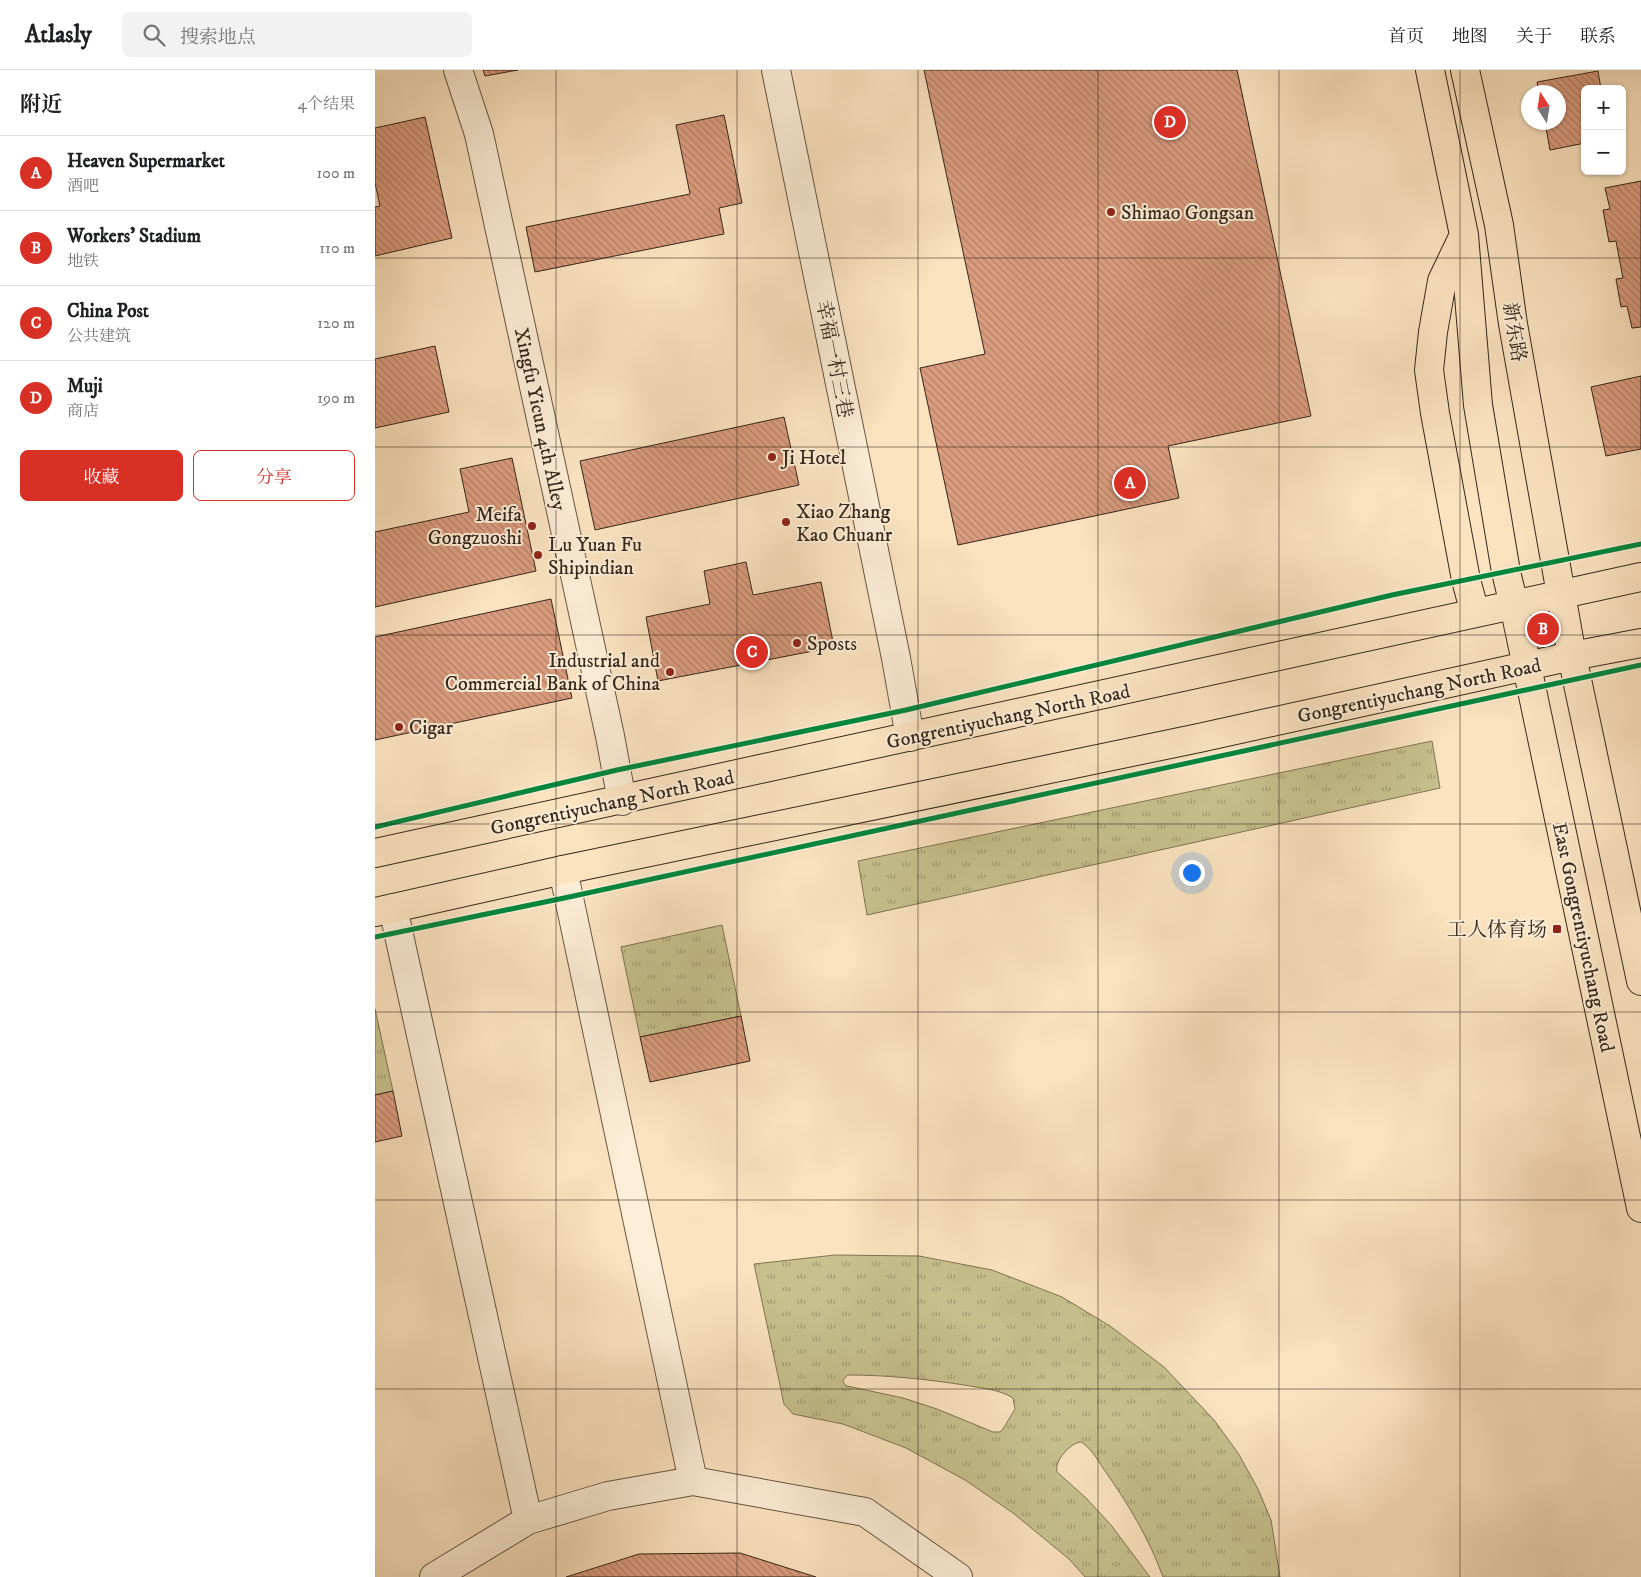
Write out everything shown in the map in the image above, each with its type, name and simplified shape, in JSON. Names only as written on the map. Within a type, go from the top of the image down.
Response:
[{"type":"main road","name":"新东路","points":[[1430,70],[1464,235],[1478,405],[1506,572],[1515,605],[1527,666]]},
{"type":"main road","name":"新东路","points":[[1465,70],[1499,226],[1513,324],[1572,656],[1641,981]]},
{"type":"main road","points":[[1464,235],[1442,280],[1429,370],[1435,413],[1464,570],[1475,613]]},
{"type":"main road","name":"Gongrentiyuchang North Road","points":[[375,853],[1641,577]]},
{"type":"main road","name":"Gongrentiyuchang North Road","points":[[384,910],[563,870],[1199,738],[1572,656],[1641,643]]},
{"type":"main road","name":"East Gongrentiyuchang Road","points":[[1527,666],[1641,1208]]},
{"type":"street","name":"Xingfu Yicun 4th Alley","points":[[458,70],[479,134],[610,736],[622,800]]},
{"type":"street","name":"幸福一村三巷","points":[[776,70],[898,667],[910,737]]},
{"type":"street","points":[[563,870],[693,1481]]},
{"type":"street","points":[[384,910],[528,1520]]},
{"type":"street","points":[[434,1577],[528,1520],[608,1496],[693,1481],[865,1512],[958,1577]]},
{"type":"green space","points":[[1432,741],[1440,788],[867,915],[858,861]]},
{"type":"green space","points":[[722,925],[741,1016],[640,1037],[621,947]]},
{"type":"green space","points":[[375,1009],[393,1091],[375,1095]]},
{"type":"green space","points":[[835,1255],[919,1256],[992,1270],[1062,1297],[1110,1326],[1164,1367],[1214,1420],[1238,1453],[1258,1489],[1271,1520],[1280,1577],[1163,1577],[1151,1548],[1129,1507],[1094,1454],[1081,1442],[1068,1449],[1060,1458],[1057,1472],[1086,1498],[1111,1525],[1150,1577],[1085,1577],[1069,1559],[1013,1513],[965,1480],[906,1448],[843,1424],[793,1414],[784,1404],[754,1264]],"holes":[[[848,1375],[920,1379],[989,1389],[1013,1398],[1015,1409],[1003,1429],[1000,1432],[993,1432],[937,1409],[903,1398],[847,1386],[843,1380]]]},
{"type":"building","points":[[483,70],[518,70],[485,76]]},
{"type":"building","name":"Shimao Gongsan","points":[[924,70],[1237,70],[1311,416],[1168,446],[1179,498],[958,545],[920,368],[985,354]]},
{"type":"building","points":[[1598,71],[1600,85],[1581,85],[1581,144],[1550,150],[1546,130],[1566,130],[1566,85],[1538,85],[1537,82]]},
{"type":"building","points":[[724,115],[742,203],[719,208],[724,234],[535,272],[526,227],[690,194],[676,125]]},
{"type":"building","points":[[425,117],[452,238],[375,256],[375,207],[380,206],[375,183],[375,128]]},
{"type":"building","points":[[1641,181],[1641,327],[1632,328],[1627,306],[1621,307],[1616,279],[1623,278],[1616,241],[1609,242],[1603,210],[1610,209],[1605,188]]},
{"type":"building","points":[[435,346],[449,412],[375,428],[375,359]]},
{"type":"building","points":[[1641,376],[1641,449],[1606,456],[1591,387]]},
{"type":"building","points":[[784,417],[799,485],[595,530],[580,461]]},
{"type":"building","points":[[512,458],[536,571],[375,607],[375,532],[469,512],[460,469]]},
{"type":"building","points":[[746,562],[753,595],[821,582],[834,647],[658,681],[646,617],[710,604],[704,571]]},
{"type":"building","points":[[551,599],[572,698],[375,740],[375,637]]},
{"type":"building","points":[[741,1016],[750,1061],[650,1082],[640,1037]]},
{"type":"building","points":[[393,1091],[402,1136],[375,1142],[375,1095]]},
{"type":"building","points":[[740,1553],[816,1577],[566,1577],[639,1554]]},
{"type":"cycle path","points":[[375,827],[617,770],[906,710],[1392,595],[1641,544]]},
{"type":"cycle path","points":[[375,937],[569,897],[1641,665]]},
{"type":"place","name":"Muji","points":[[1170,122]]},
{"type":"place","name":"Shimao Gongsan","points":[[1111,212]]},
{"type":"place","name":"Ji Hotel","points":[[772,457]]},
{"type":"place","name":"Heaven Supermarket","points":[[1130,483]]},
{"type":"place","name":"Xiao Zhang Kao Chuanr","points":[[786,522]]},
{"type":"place","name":"Meifa Gongzuoshi","points":[[532,526]]},
{"type":"place","name":"Lu Yuan Fu Shipindian","points":[[538,555]]},
{"type":"place","name":"Workers' Stadium","points":[[1543,629]]},
{"type":"place","name":"Sposts","points":[[797,643]]},
{"type":"place","name":"China Post","points":[[752,652]]},
{"type":"place","name":"Industrial and Commercial Bank of China","points":[[670,672]]},
{"type":"place","name":"Cigar","points":[[399,727]]},
{"type":"place","name":"工人体育场","points":[[1557,929]]}]
